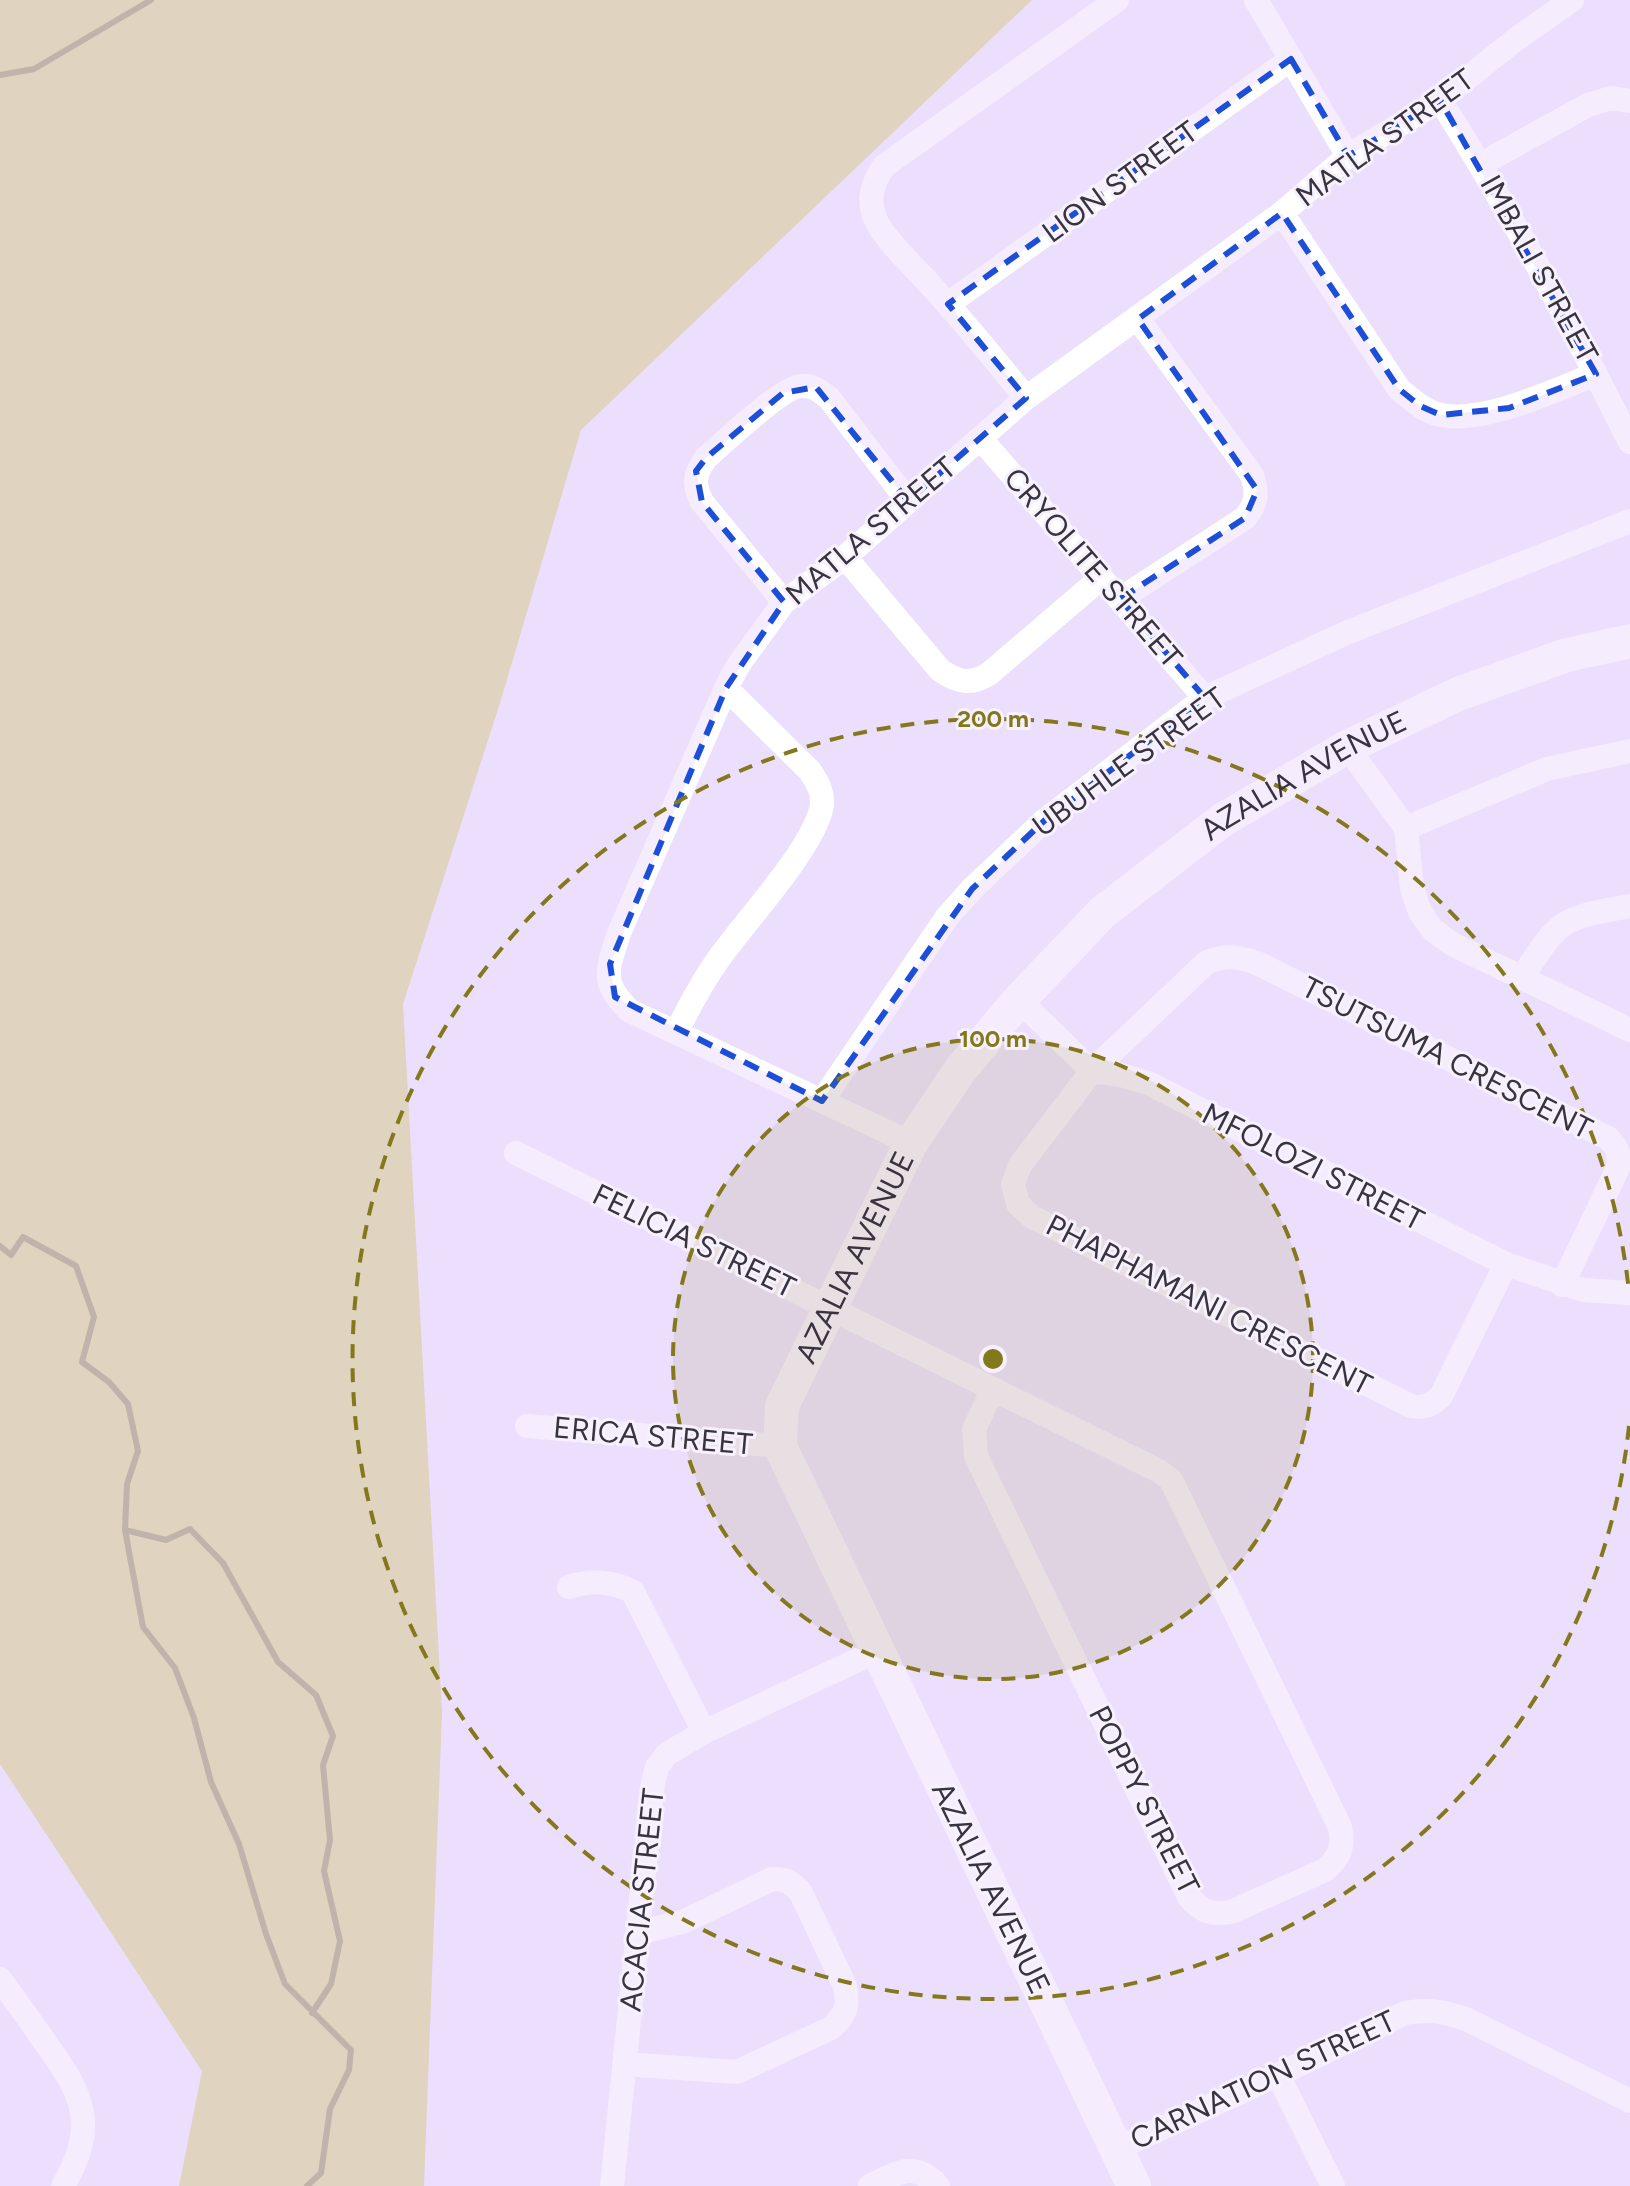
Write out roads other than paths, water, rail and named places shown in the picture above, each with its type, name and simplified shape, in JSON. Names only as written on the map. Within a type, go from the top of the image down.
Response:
[{"type":"street","points":[[1026,398],[875,219],[871,200],[872,183],[884,166],[1117,0]]},
{"type":"street","points":[[1256,0],[1348,156]]},
{"type":"street","name":"MATLA STREET","points":[[911,1143],[630,1011],[615,997],[608,982],[619,933],[739,664],[784,602],[845,557],[1026,398],[1282,213],[1348,156],[1440,100],[1515,40],[1572,0]]},
{"type":"street","name":"LION STREET","points":[[948,304],[1291,59]]},
{"type":"street","points":[[1481,164],[1588,105],[1611,98],[1630,101]]},
{"type":"street","name":"IMBALI STREET","points":[[1440,100],[1481,164],[1630,442]]},
{"type":"street","points":[[1282,213],[1399,389],[1420,406],[1441,415],[1467,416],[1509,408],[1596,374]]},
{"type":"street","points":[[1120,599],[1245,518],[1255,505],[1257,490],[1252,475],[1138,319]]},
{"type":"street","points":[[784,602],[702,502],[695,487],[696,471],[706,458],[783,393],[799,386],[816,387],[829,398],[908,501]]},
{"type":"street","name":"CRYOLITE STREET","points":[[980,438],[1205,698]]},
{"type":"street","name":"UBUHLE STREET","points":[[822,1101],[947,917],[972,889],[1044,821],[1205,698],[1346,633],[1630,521]]},
{"type":"street","points":[[845,557],[940,670],[954,680],[966,682],[980,680],[990,673],[1101,578]]},
{"type":"street","name":"AZALIA AVENUE","points":[[1134,2186],[780,1446],[782,1406],[911,1143],[961,1069],[1019,1000],[1103,912],[1221,821],[1347,747],[1458,694],[1567,655],[1630,641]]},
{"type":"street","points":[[677,1031],[711,970],[801,850],[816,826],[822,807],[820,786],[810,771],[726,688]]},
{"type":"street","points":[[1347,747],[1406,828],[1412,888],[1420,912],[1433,930],[1452,944],[1630,1030]]},
{"type":"street","points":[[1406,828],[1547,769],[1630,751]]},
{"type":"street","points":[[1523,976],[1545,942],[1568,920],[1630,906]]},
{"type":"street","name":"PHAPHAMANI CRESCENT","points":[[1223,956],[1207,962],[1092,1071],[1020,1165],[1013,1184],[1018,1204],[1032,1217],[1411,1406],[1422,1408],[1433,1404],[1441,1396],[1506,1264]]},
{"type":"street","name":"TSUTSUMA CRESCENT","points":[[1223,956],[1238,956],[1259,964],[1608,1138],[1616,1146],[1620,1157],[1618,1168],[1562,1285]]},
{"type":"street","points":[[1019,1000],[1092,1071]]},
{"type":"street","name":"MFOLOZI STREET","points":[[1092,1071],[1148,1083],[1506,1264],[1562,1285],[1600,1292],[1630,1293]]},
{"type":"street","name":"FELICIA STREET","points":[[516,1153],[1159,1471],[1171,1480]]},
{"type":"street","name":"POPPY STREET","points":[[993,1389],[974,1429],[976,1456],[1189,1897],[1199,1909],[1215,1915],[1231,1912],[1325,1870],[1337,1859],[1343,1844],[1333,1813],[1171,1480]]},
{"type":"street","name":"ERICA STREET","points":[[527,1426],[780,1446]]},
{"type":"street","points":[[569,1587],[581,1583],[619,1584],[633,1592],[704,1732]]},
{"type":"street","name":"ACACIA STREET","points":[[612,2186],[657,1767],[667,1754],[704,1732],[877,1651]]},
{"type":"street","points":[[624,2064],[737,2072],[831,2028],[843,2018],[848,2002],[845,1986],[801,1893],[792,1882],[772,1879],[685,1921],[638,1933]]},
{"type":"street","points":[[0,1979],[71,2077],[82,2106],[83,2138],[63,2186]]},
{"type":"street","name":"CARNATION STREET","points":[[1116,2149],[1405,2013],[1426,2010],[1446,2012],[1468,2020],[1630,2101]]},
{"type":"street","points":[[1278,2075],[1333,2186]]},
{"type":"street","points":[[870,2186],[896,2173],[913,2170],[929,2175],[938,2186]]},
{"type":"waterway","points":[[0,75],[34,69],[151,0]]},
{"type":"waterway","points":[[0,1246],[11,1255],[23,1237],[76,1266],[94,1317],[82,1362],[109,1382],[128,1404],[138,1451],[127,1484],[125,1530],[143,1627],[175,1668],[194,1718],[211,1782],[239,1844],[266,1934],[285,1984],[351,2050],[349,2070],[330,2109],[321,2173],[307,2186]]},
{"type":"waterway","points":[[125,1530],[166,1540],[190,1529],[223,1563],[278,1662],[316,1695],[333,1736],[323,1765],[330,1840],[324,1871],[340,1941],[331,1984],[312,2013]]}]
